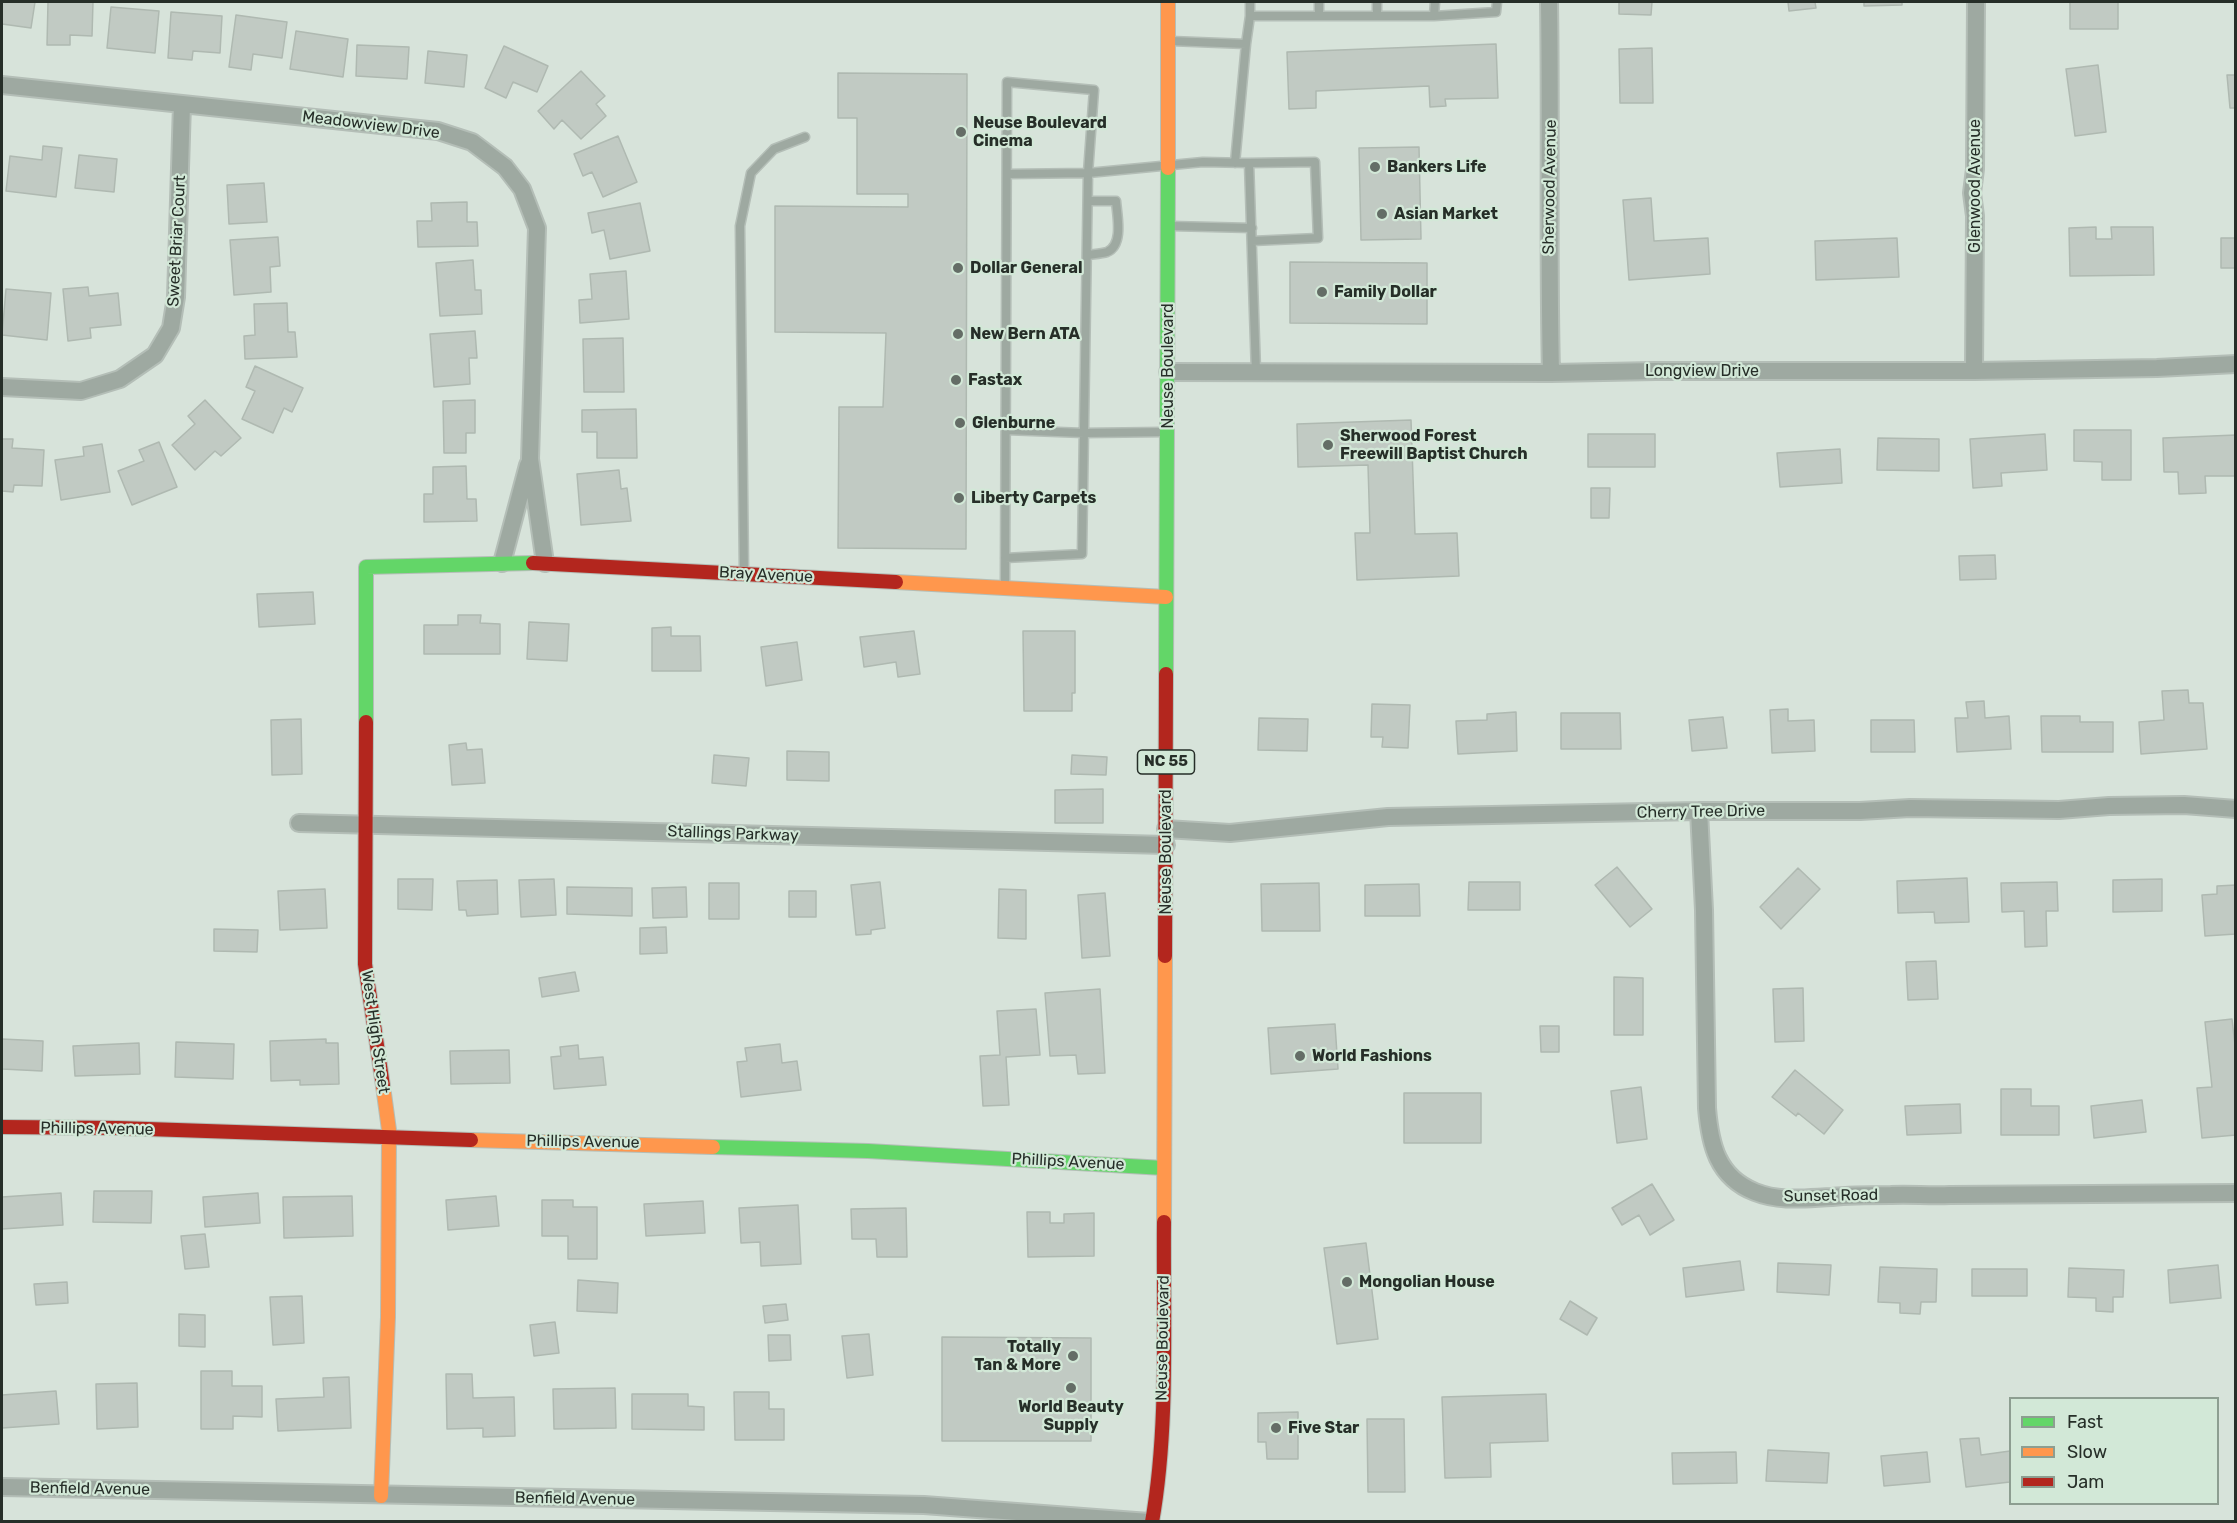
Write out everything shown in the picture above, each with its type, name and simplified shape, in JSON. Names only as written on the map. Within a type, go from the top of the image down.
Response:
[{"type":"street","name":"Neuse Boulevard","points":[[1151,1521],[1158,1488],[1163,1377],[1168,2]]},
{"type":"street","name":"Sherwood Avenue","points":[[1549,2],[1551,373]]},
{"type":"street","name":"Glenwood Avenue","points":[[1974,371],[1975,216],[1972,193],[1975,169],[1976,2]]},
{"type":"street","name":"Meadowview Drive","points":[[2,85],[438,131],[472,142],[505,166],[522,189],[537,228],[530,459],[545,563]]},
{"type":"street","name":"Sweet Briar Court","points":[[2,387],[81,391],[120,379],[155,356],[171,328],[176,297],[182,104]]},
{"type":"street","name":"Longview Drive","points":[[1168,372],[1974,371],[2235,364]]},
{"type":"street","name":"Meadowview Drive","points":[[502,563],[530,459]]},
{"type":"street","name":"Bray Avenue","points":[[366,567],[545,563],[1166,597]]},
{"type":"street","name":"West High Street","points":[[366,567],[365,964],[373,1028],[384,1084],[389,1138],[388,1317],[381,1496]]},
{"type":"street","name":"Cherry Tree Drive","points":[[1166,837],[1388,817],[1699,811],[1860,811],[1910,808],[2060,810],[2109,806],[2235,809]]},
{"type":"street","name":"Sunset Road","points":[[1699,811],[1704,910],[1709,1129],[1712,1147],[1719,1162],[1741,1185],[1769,1196],[1799,1200],[1893,1195],[2235,1193]]},
{"type":"street","name":"Stallings Parkway","points":[[299,822],[1166,837]]},
{"type":"street","name":"Phillips Avenue","points":[[2,1127],[118,1128],[868,1151],[1164,1168]]},
{"type":"street","name":"Benfield Avenue","points":[[2,1487],[924,1505],[1151,1521]]},
{"type":"lane","points":[[1235,163],[1250,2]]},
{"type":"lane","points":[[1319,2],[1319,16]]},
{"type":"lane","points":[[1377,2],[1377,16]]},
{"type":"lane","points":[[1434,16],[1435,2]]},
{"type":"lane","points":[[1250,16],[1434,16],[1496,12],[1497,2]]},
{"type":"lane","points":[[1167,41],[1246,44]]},
{"type":"lane","points":[[1005,558],[1082,554],[1088,173],[1094,90],[1007,82],[1006,430],[1005,558],[1005,588]]},
{"type":"lane","points":[[744,574],[740,226],[751,173],[774,149],[805,137]]},
{"type":"lane","points":[[1007,174],[1088,173],[1203,162],[1315,162],[1318,238],[1252,241]]},
{"type":"lane","points":[[1250,163],[1256,372]]},
{"type":"lane","points":[[1087,255],[1108,252],[1114,246],[1118,230],[1116,201],[1088,201]]},
{"type":"lane","points":[[1167,226],[1252,228]]},
{"type":"lane","points":[[1006,430],[1084,433],[1167,432]]},
{"type":"building","points":[[2,2],[35,2],[31,28],[2,24]]},
{"type":"building","points":[[48,2],[93,2],[92,36],[70,35],[70,45],[47,45]]},
{"type":"building","points":[[1619,2],[1652,2],[1651,15],[1619,14]]},
{"type":"building","points":[[1788,2],[1815,2],[1816,8],[1789,11]]},
{"type":"building","points":[[1864,2],[1902,2],[1902,5],[1864,6]]},
{"type":"building","points":[[2070,2],[2118,2],[2118,29],[2070,29]]},
{"type":"building","points":[[111,7],[159,11],[155,53],[107,48]]},
{"type":"building","points":[[171,12],[222,16],[220,53],[193,51],[192,60],[168,58]]},
{"type":"building","points":[[236,15],[287,22],[282,58],[253,54],[251,70],[229,67]]},
{"type":"building","points":[[296,31],[348,39],[343,77],[290,69]]},
{"type":"building","points":[[1496,44],[1498,98],[1445,99],[1446,106],[1430,107],[1429,86],[1316,91],[1316,108],[1289,109],[1287,52]]},
{"type":"building","points":[[357,45],[409,47],[407,79],[356,76]]},
{"type":"building","points":[[504,46],[548,66],[537,92],[513,82],[506,98],[485,88]]},
{"type":"building","points":[[1652,48],[1653,103],[1620,103],[1619,49]]},
{"type":"building","points":[[428,51],[467,55],[464,87],[425,83]]},
{"type":"building","points":[[2098,65],[2106,132],[2075,136],[2066,69]]},
{"type":"building","points":[[581,71],[605,96],[596,104],[606,116],[581,139],[562,120],[554,129],[538,111]]},
{"type":"building","points":[[838,73],[967,74],[966,549],[838,548],[839,407],[883,407],[886,333],[775,332],[775,206],[908,207],[908,194],[857,194],[857,118],[838,118]]},
{"type":"building","points":[[2227,75],[2236,75],[2236,108],[2230,108]]},
{"type":"building","points":[[618,136],[637,182],[603,197],[592,172],[583,176],[574,154]]},
{"type":"building","points":[[43,146],[62,148],[56,197],[6,191],[10,156],[42,160]]},
{"type":"building","points":[[1419,147],[1421,239],[1361,240],[1359,148]]},
{"type":"building","points":[[79,155],[117,159],[114,192],[75,188]]},
{"type":"building","points":[[264,183],[267,222],[229,224],[227,185]]},
{"type":"building","points":[[1651,198],[1654,241],[1708,238],[1710,274],[1629,280],[1623,200]]},
{"type":"building","points":[[467,202],[467,222],[477,222],[478,246],[418,247],[417,221],[432,221],[431,203]]},
{"type":"building","points":[[640,203],[650,251],[610,259],[604,230],[592,233],[588,213]]},
{"type":"building","points":[[2096,227],[2096,239],[2112,239],[2111,227],[2153,227],[2154,275],[2070,276],[2069,228]]},
{"type":"building","points":[[278,237],[280,266],[270,267],[271,292],[234,295],[230,240]]},
{"type":"building","points":[[1897,238],[1899,277],[1816,280],[1815,241]]},
{"type":"building","points":[[2221,238],[2236,238],[2236,268],[2221,268]]},
{"type":"building","points":[[473,260],[475,290],[481,290],[482,314],[440,316],[436,263]]},
{"type":"building","points":[[1290,262],[1427,263],[1427,324],[1290,323]]},
{"type":"building","points":[[626,271],[629,319],[580,323],[579,300],[592,299],[590,274]]},
{"type":"building","points":[[88,287],[89,296],[118,293],[121,325],[90,328],[91,338],[68,341],[63,289]]},
{"type":"building","points":[[6,289],[51,293],[47,340],[2,335]]},
{"type":"building","points":[[287,303],[288,332],[295,332],[297,357],[245,359],[244,336],[255,335],[254,304]]},
{"type":"building","points":[[475,331],[477,358],[469,358],[470,384],[434,387],[430,334]]},
{"type":"building","points":[[623,338],[624,392],[584,392],[583,339]]},
{"type":"building","points":[[255,366],[303,388],[292,412],[284,408],[273,433],[242,419],[255,391],[246,387]]},
{"type":"building","points":[[205,400],[241,438],[221,456],[215,451],[195,470],[172,445],[195,424],[188,416]]},
{"type":"building","points":[[475,400],[475,433],[466,433],[466,453],[444,453],[443,401]]},
{"type":"building","points":[[636,409],[637,458],[597,458],[597,432],[582,432],[582,410]]},
{"type":"building","points":[[1411,420],[1415,534],[1457,533],[1459,576],[1357,580],[1355,533],[1370,533],[1368,465],[1298,467],[1297,424]]},
{"type":"building","points":[[2074,430],[2131,430],[2131,480],[2102,480],[2102,462],[2074,461]]},
{"type":"building","points":[[1588,434],[1655,434],[1655,467],[1588,467]]},
{"type":"building","points":[[2045,434],[2047,470],[2001,473],[2002,486],[1973,488],[1970,439]]},
{"type":"building","points":[[2236,435],[2236,476],[2205,476],[2206,493],[2179,494],[2178,472],[2164,472],[2163,438]]},
{"type":"building","points":[[1878,438],[1939,439],[1939,471],[1877,470]]},
{"type":"building","points":[[2,439],[13,439],[12,448],[44,450],[42,486],[14,485],[13,492],[2,491]]},
{"type":"building","points":[[159,442],[177,487],[132,505],[118,471],[144,461],[139,450]]},
{"type":"building","points":[[102,444],[110,492],[61,500],[55,460],[84,456],[83,447]]},
{"type":"building","points":[[1840,449],[1842,483],[1780,487],[1777,453]]},
{"type":"building","points":[[466,466],[467,499],[476,499],[477,521],[424,522],[424,494],[433,494],[433,467]]},
{"type":"building","points":[[619,470],[621,489],[627,488],[631,521],[581,525],[577,474]]},
{"type":"building","points":[[1591,488],[1610,488],[1609,518],[1591,518]]},
{"type":"building","points":[[1995,555],[1996,579],[1960,580],[1959,556]]},
{"type":"building","points":[[313,592],[315,624],[259,627],[257,594]]},
{"type":"building","points":[[458,615],[481,615],[480,623],[500,624],[500,654],[424,654],[424,625],[458,625]]},
{"type":"building","points":[[529,622],[569,624],[567,661],[527,659]]},
{"type":"building","points":[[671,627],[671,636],[700,636],[701,671],[652,671],[652,628]]},
{"type":"building","points":[[914,631],[920,674],[898,677],[896,662],[864,667],[860,637]]},
{"type":"building","points":[[1023,631],[1075,631],[1075,693],[1072,693],[1072,711],[1024,711]]},
{"type":"building","points":[[797,642],[802,680],[766,686],[761,647]]},
{"type":"building","points":[[2188,690],[2189,703],[2203,703],[2207,749],[2141,754],[2139,722],[2164,720],[2162,691]]},
{"type":"building","points":[[1984,701],[1985,718],[2009,716],[2011,749],[1957,752],[1955,718],[1968,718],[1966,702]]},
{"type":"building","points":[[1372,704],[1410,705],[1408,748],[1382,747],[1383,737],[1371,737]]},
{"type":"building","points":[[1788,709],[1788,721],[1814,720],[1815,751],[1772,753],[1770,710]]},
{"type":"building","points":[[1516,712],[1517,751],[1458,754],[1456,721],[1487,720],[1487,714]]},
{"type":"building","points":[[1561,713],[1620,713],[1621,749],[1561,749]]},
{"type":"building","points":[[2041,716],[2080,716],[2080,722],[2113,722],[2113,752],[2042,752]]},
{"type":"building","points":[[1723,717],[1727,748],[1692,751],[1689,720]]},
{"type":"building","points":[[1259,718],[1308,719],[1307,751],[1258,750]]},
{"type":"building","points":[[301,719],[302,774],[272,775],[271,720]]},
{"type":"building","points":[[1871,720],[1914,720],[1915,752],[1871,752]]},
{"type":"building","points":[[466,743],[467,750],[482,749],[485,783],[452,785],[449,745]]},
{"type":"building","points":[[787,751],[829,752],[829,781],[787,780]]},
{"type":"building","points":[[714,755],[749,758],[746,786],[712,783]]},
{"type":"building","points":[[1072,755],[1107,757],[1106,775],[1071,774]]},
{"type":"building","points":[[1103,789],[1103,823],[1055,823],[1055,790]]},
{"type":"building","points":[[1617,867],[1652,909],[1630,927],[1595,885]]},
{"type":"building","points":[[1798,868],[1820,889],[1781,929],[1760,907]]},
{"type":"building","points":[[1967,878],[1969,922],[1935,923],[1934,912],[1898,913],[1897,881]]},
{"type":"building","points":[[398,879],[433,879],[432,910],[398,909]]},
{"type":"building","points":[[554,879],[556,915],[521,917],[519,880]]},
{"type":"building","points":[[2162,879],[2162,911],[2113,912],[2113,880]]},
{"type":"building","points":[[497,880],[498,914],[467,916],[466,910],[459,910],[457,881]]},
{"type":"building","points":[[880,882],[885,928],[871,930],[871,934],[856,935],[851,885]]},
{"type":"building","points":[[1469,882],[1520,882],[1520,910],[1468,910]]},
{"type":"building","points":[[2057,882],[2058,911],[2046,911],[2047,946],[2025,947],[2024,911],[2002,912],[2001,883]]},
{"type":"building","points":[[709,883],[739,883],[739,919],[709,919]]},
{"type":"building","points":[[1319,883],[1320,931],[1262,931],[1261,884]]},
{"type":"building","points":[[1419,884],[1420,916],[1365,916],[1365,885]]},
{"type":"building","points":[[2236,885],[2236,934],[2205,936],[2202,895],[2217,894],[2217,886]]},
{"type":"building","points":[[567,887],[632,888],[632,916],[567,914]]},
{"type":"building","points":[[686,887],[687,917],[653,918],[652,888]]},
{"type":"building","points":[[325,889],[327,928],[280,930],[278,891]]},
{"type":"building","points":[[999,889],[1026,890],[1026,939],[998,938]]},
{"type":"building","points":[[789,891],[816,891],[816,917],[789,917]]},
{"type":"building","points":[[1105,893],[1110,956],[1082,958],[1078,895]]},
{"type":"building","points":[[666,927],[667,953],[640,954],[640,928]]},
{"type":"building","points":[[214,929],[258,930],[257,952],[214,951]]},
{"type":"building","points":[[1936,961],[1938,999],[1908,1000],[1906,962]]},
{"type":"building","points":[[575,972],[579,991],[542,997],[539,978]]},
{"type":"building","points":[[1614,977],[1643,978],[1643,1035],[1614,1035]]},
{"type":"building","points":[[1803,988],[1804,1041],[1775,1042],[1773,989]]},
{"type":"building","points":[[1100,989],[1105,1073],[1078,1074],[1076,1055],[1050,1056],[1045,993]]},
{"type":"building","points":[[1036,1009],[1040,1055],[1006,1057],[1009,1105],[983,1106],[980,1056],[1000,1055],[997,1011]]},
{"type":"building","points":[[2232,1019],[2236,1054],[2236,1135],[2202,1138],[2197,1088],[2212,1087],[2205,1022]]},
{"type":"building","points":[[1335,1024],[1338,1069],[1271,1074],[1268,1028]]},
{"type":"building","points":[[1540,1026],[1559,1026],[1559,1052],[1541,1052]]},
{"type":"building","points":[[2,1039],[43,1041],[42,1071],[2,1069]]},
{"type":"building","points":[[326,1039],[326,1043],[338,1043],[339,1084],[300,1085],[300,1080],[271,1081],[270,1041]]},
{"type":"building","points":[[176,1042],[234,1044],[233,1079],[175,1077]]},
{"type":"building","points":[[139,1043],[140,1074],[75,1076],[73,1046]]},
{"type":"building","points":[[780,1044],[782,1063],[797,1061],[801,1090],[741,1097],[737,1062],[747,1061],[745,1048]]},
{"type":"building","points":[[578,1045],[579,1059],[603,1057],[606,1085],[554,1089],[551,1057],[561,1056],[560,1047]]},
{"type":"building","points":[[509,1050],[510,1083],[451,1084],[450,1051]]},
{"type":"building","points":[[1795,1070],[1843,1110],[1824,1134],[1798,1113],[1796,1116],[1772,1097]]},
{"type":"building","points":[[1641,1087],[1647,1139],[1617,1143],[1611,1091]]},
{"type":"building","points":[[2001,1089],[2031,1089],[2031,1106],[2059,1106],[2059,1135],[2001,1135]]},
{"type":"building","points":[[1404,1093],[1481,1093],[1481,1143],[1404,1143]]},
{"type":"building","points":[[2142,1100],[2146,1132],[2094,1138],[2091,1106]]},
{"type":"building","points":[[1960,1104],[1961,1133],[1907,1135],[1905,1106]]},
{"type":"building","points":[[1652,1184],[1674,1220],[1650,1235],[1639,1215],[1622,1225],[1612,1208]]},
{"type":"building","points":[[94,1191],[152,1191],[151,1223],[93,1222]]},
{"type":"building","points":[[61,1193],[63,1225],[2,1229],[2,1197]]},
{"type":"building","points":[[258,1193],[260,1223],[205,1227],[203,1197]]},
{"type":"building","points":[[352,1196],[353,1236],[284,1238],[283,1197]]},
{"type":"building","points":[[496,1196],[499,1226],[448,1230],[446,1200]]},
{"type":"building","points":[[542,1200],[573,1200],[573,1207],[597,1207],[597,1259],[568,1259],[568,1236],[542,1236]]},
{"type":"building","points":[[703,1201],[705,1233],[646,1236],[644,1204]]},
{"type":"building","points":[[798,1205],[801,1264],[761,1266],[760,1242],[741,1243],[739,1208]]},
{"type":"building","points":[[906,1208],[907,1257],[877,1257],[876,1239],[852,1239],[851,1209]]},
{"type":"building","points":[[1027,1212],[1050,1212],[1050,1223],[1064,1223],[1064,1214],[1094,1213],[1094,1256],[1028,1257]]},
{"type":"building","points":[[205,1234],[209,1267],[185,1269],[181,1236]]},
{"type":"building","points":[[1366,1243],[1378,1339],[1337,1344],[1324,1248]]},
{"type":"building","points":[[1740,1261],[1744,1290],[1686,1297],[1683,1268]]},
{"type":"building","points":[[1778,1263],[1831,1265],[1829,1295],[1777,1292]]},
{"type":"building","points":[[2218,1265],[2221,1298],[2170,1303],[2168,1270]]},
{"type":"building","points":[[1880,1267],[1937,1269],[1936,1302],[1921,1302],[1920,1314],[1900,1313],[1900,1303],[1878,1302]]},
{"type":"building","points":[[2069,1268],[2124,1270],[2123,1297],[2113,1297],[2113,1312],[2096,1311],[2096,1298],[2068,1297]]},
{"type":"building","points":[[1972,1269],[2027,1269],[2027,1296],[1972,1296]]},
{"type":"building","points":[[578,1280],[618,1283],[617,1313],[577,1311]]},
{"type":"building","points":[[67,1282],[68,1303],[36,1305],[34,1284]]},
{"type":"building","points":[[302,1296],[304,1343],[273,1345],[270,1297]]},
{"type":"building","points":[[1570,1301],[1597,1318],[1587,1335],[1560,1319]]},
{"type":"building","points":[[786,1304],[788,1320],[765,1323],[763,1306]]},
{"type":"building","points":[[179,1314],[205,1315],[205,1347],[179,1346]]},
{"type":"building","points":[[555,1322],[559,1353],[534,1356],[530,1325]]},
{"type":"building","points":[[869,1334],[873,1375],[847,1378],[842,1336]]},
{"type":"building","points":[[768,1335],[790,1335],[791,1360],[769,1361]]},
{"type":"building","points":[[942,1337],[1091,1338],[1091,1441],[942,1441]]},
{"type":"building","points":[[201,1371],[232,1371],[232,1386],[262,1386],[262,1417],[233,1416],[233,1429],[201,1429]]},
{"type":"building","points":[[446,1374],[472,1374],[473,1398],[514,1397],[515,1436],[483,1437],[483,1428],[447,1429]]},
{"type":"building","points":[[349,1377],[351,1428],[278,1431],[276,1399],[324,1397],[323,1378]]},
{"type":"building","points":[[137,1383],[138,1427],[97,1429],[96,1384]]},
{"type":"building","points":[[615,1388],[616,1428],[554,1429],[553,1389]]},
{"type":"building","points":[[56,1391],[59,1424],[2,1428],[2,1395]]},
{"type":"building","points":[[734,1392],[769,1392],[769,1409],[784,1409],[784,1440],[735,1440]]},
{"type":"building","points":[[632,1394],[688,1394],[688,1406],[704,1407],[704,1430],[632,1429]]},
{"type":"building","points":[[1546,1394],[1548,1441],[1490,1443],[1491,1477],[1445,1478],[1442,1397]]},
{"type":"building","points":[[1298,1412],[1298,1459],[1267,1459],[1266,1442],[1258,1442],[1258,1413]]},
{"type":"building","points":[[1367,1419],[1404,1419],[1405,1492],[1368,1492]]},
{"type":"building","points":[[1979,1438],[1981,1455],[2009,1451],[2009,1482],[1966,1487],[1960,1439]]},
{"type":"building","points":[[1768,1450],[1829,1453],[1827,1483],[1766,1481]]},
{"type":"building","points":[[1736,1452],[1737,1483],[1673,1484],[1672,1453]]},
{"type":"building","points":[[1927,1452],[1930,1482],[1884,1486],[1881,1456]]},
{"type":"traffic: fast","points":[[1166,674],[1168,168]]},
{"type":"traffic: fast","points":[[366,722],[366,567],[533,563]]},
{"type":"traffic: fast","points":[[713,1147],[868,1151],[1164,1168]]},
{"type":"traffic: slow","points":[[1168,2],[1168,168]]},
{"type":"traffic: slow","points":[[896,582],[1166,597]]},
{"type":"traffic: slow","points":[[1164,1222],[1165,956]]},
{"type":"traffic: slow","points":[[381,1496],[388,1317],[389,1130],[383,1086]]},
{"type":"traffic: slow","points":[[471,1140],[713,1147]]},
{"type":"traffic: jam","points":[[533,563],[896,582]]},
{"type":"traffic: jam","points":[[1165,956],[1166,674]]},
{"type":"traffic: jam","points":[[366,722],[365,964],[383,1086]]},
{"type":"traffic: jam","points":[[2,1127],[118,1128],[471,1140]]},
{"type":"traffic: jam","points":[[1152,1522],[1163,1411],[1164,1222]]},
{"type":"place","name":"Neuse Boulevard Cinema","points":[[961,132]]},
{"type":"place","name":"Bankers Life","points":[[1375,167]]},
{"type":"place","name":"Asian Market","points":[[1382,214]]},
{"type":"place","name":"Dollar General","points":[[958,268]]},
{"type":"place","name":"Family Dollar","points":[[1322,292]]},
{"type":"place","name":"New Bern ATA","points":[[958,334]]},
{"type":"place","name":"Fastax","points":[[956,380]]},
{"type":"place","name":"Glenburne","points":[[960,423]]},
{"type":"place","name":"Sherwood Forest Freewill Baptist Church","points":[[1328,445]]},
{"type":"place","name":"Liberty Carpets","points":[[959,498]]},
{"type":"place","name":"World Fashions","points":[[1300,1056]]},
{"type":"place","name":"Mongolian House","points":[[1347,1282]]},
{"type":"place","name":"Totally Tan & More","points":[[1073,1356]]},
{"type":"place","name":"World Beauty Supply","points":[[1071,1388]]},
{"type":"place","name":"Five Star","points":[[1276,1428]]}]
